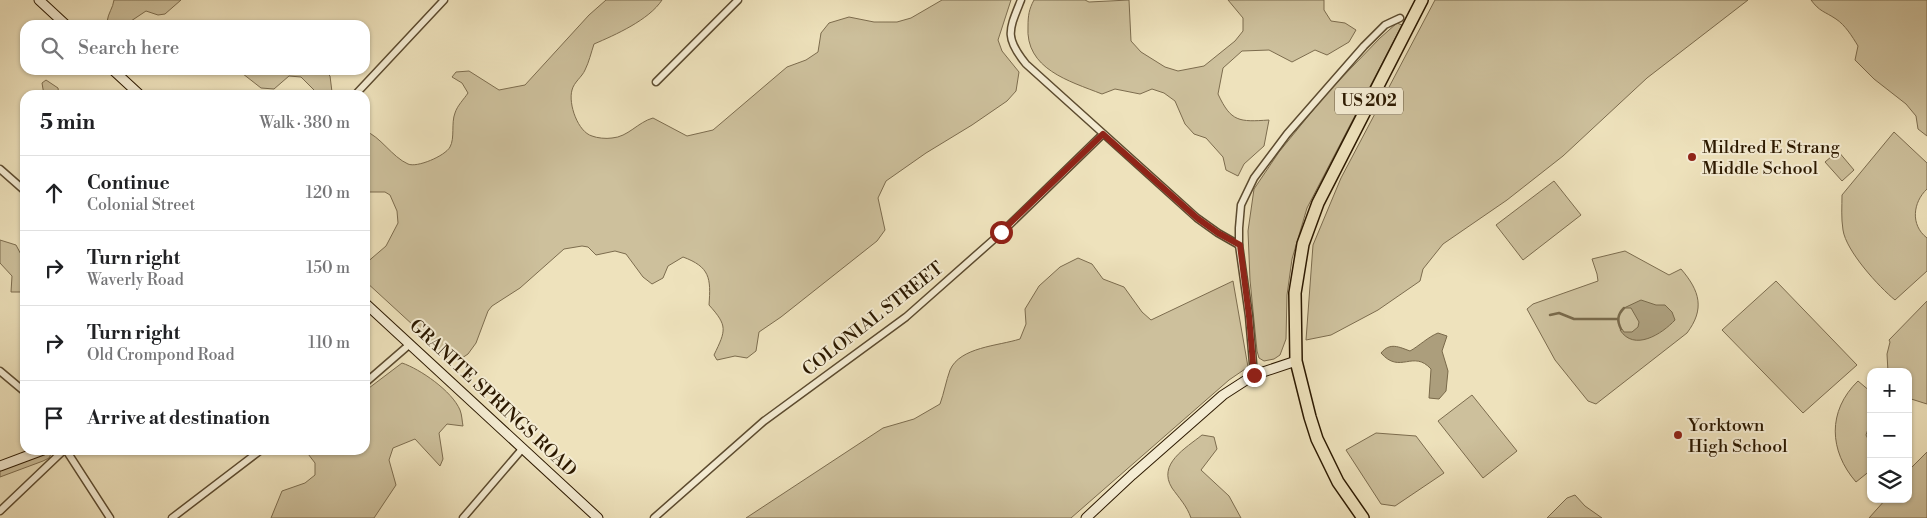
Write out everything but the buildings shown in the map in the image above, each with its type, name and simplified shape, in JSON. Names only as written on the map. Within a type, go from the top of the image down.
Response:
[{"type":"highway","name":"US 202","points":[[1363,518],[1338,482],[1317,439],[1310,417],[1296,361],[1295,293],[1303,244],[1309,223],[1333,171],[1422,0]]},
{"type":"street","points":[[39,0],[61,20]]},
{"type":"street","points":[[361,90],[444,0]]},
{"type":"street","points":[[656,82],[738,0]]},
{"type":"street","points":[[1020,0],[1010,26],[1012,44],[1026,64],[1197,218],[1218,233],[1240,245]]},
{"type":"street","points":[[1254,375],[1240,245],[1241,205],[1254,178],[1266,160],[1333,80],[1385,25],[1400,18]]},
{"type":"street","points":[[118,75],[135,90]]},
{"type":"street","name":"COLONIAL STREET","points":[[654,518],[764,421],[906,317],[933,294],[1103,134]]},
{"type":"street","points":[[0,169],[20,187]]},
{"type":"street","name":"GRANITE SPRINGS ROAD","points":[[370,308],[598,518]]},
{"type":"street","points":[[370,379],[410,344]]},
{"type":"street","points":[[1086,518],[1132,474],[1223,395],[1254,375],[1296,361]]},
{"type":"street","points":[[0,371],[20,388]]},
{"type":"street","points":[[462,518],[522,448]]},
{"type":"street","points":[[0,466],[30,455]]},
{"type":"street","points":[[0,511],[60,455]]},
{"type":"street","points":[[68,455],[110,518]]},
{"type":"street","points":[[172,518],[254,455]]},
{"type":"shaded area","points":[[114,0],[181,0],[165,14],[158,15],[146,11],[132,20],[107,20]]},
{"type":"shaded area","points":[[606,0],[662,0],[649,14],[640,20],[594,44],[585,70],[573,87],[571,103],[575,117],[582,129],[596,137],[618,137],[653,118],[687,136],[713,130],[787,67],[806,60],[818,52],[821,33],[829,23],[849,17],[874,22],[897,22],[911,18],[942,0],[1011,0],[998,40],[1002,51],[1019,72],[1016,91],[1007,101],[886,181],[878,198],[885,230],[877,241],[781,317],[759,332],[756,351],[747,358],[735,356],[717,360],[714,355],[723,334],[723,328],[719,318],[709,305],[709,281],[704,269],[699,265],[683,257],[668,266],[663,278],[652,284],[643,277],[626,254],[615,251],[596,255],[588,247],[582,246],[564,249],[520,288],[492,306],[488,311],[476,343],[468,354],[462,358],[450,359],[370,286],[370,260],[386,246],[398,223],[397,211],[390,195],[385,192],[370,192],[370,134],[408,164],[424,163],[443,154],[450,147],[455,113],[468,93],[462,83],[452,77],[456,72],[469,71],[499,90],[525,85],[589,15]]},
{"type":"shaded area","points":[[1034,0],[1085,0],[1089,2],[1129,0],[1131,41],[1141,52],[1165,67],[1178,71],[1204,66],[1235,41],[1243,31],[1243,18],[1228,0],[1324,0],[1324,10],[1331,21],[1345,23],[1356,30],[1349,42],[1327,55],[1315,50],[1292,62],[1269,50],[1242,51],[1223,68],[1218,94],[1227,110],[1232,115],[1243,120],[1269,120],[1264,146],[1244,164],[1238,176],[1226,170],[1223,157],[1206,138],[1194,134],[1185,124],[1175,101],[1164,93],[1152,89],[1140,94],[1115,89],[1102,94],[1063,78],[1041,63],[1029,41],[1029,16]]},
{"type":"shaded area","points":[[1435,0],[1748,0],[1647,78],[1563,156],[1507,200],[1443,244],[1423,269],[1420,281],[1378,310],[1331,335],[1306,340],[1313,245],[1341,178]]},
{"type":"shaded area","points":[[1811,0],[1927,0],[1927,136],[1918,129],[1916,116],[1906,104],[1874,79],[1855,60],[1858,46],[1851,35],[1839,21],[1820,9]]},
{"type":"shaded area","points":[[1397,23],[1402,25],[1307,208],[1292,259],[1287,295],[1286,339],[1280,355],[1274,359],[1264,361],[1259,358],[1257,351],[1250,280],[1248,231],[1254,189],[1279,152],[1327,93]]},
{"type":"shaded area","points":[[244,75],[329,75],[332,90],[314,90],[301,77],[289,76],[274,89],[261,88]]},
{"type":"shaded area","points":[[46,80],[58,90],[43,90],[42,83]]},
{"type":"shaded area","points":[[1894,132],[1927,163],[1927,189],[1919,200],[1915,214],[1918,227],[1927,238],[1927,271],[1895,300],[1872,278],[1850,248],[1843,230],[1842,212],[1842,195]]},
{"type":"shaded area","points":[[1838,151],[1854,170],[1842,181],[1825,162]]},
{"type":"shaded area","points":[[1554,181],[1581,215],[1523,260],[1496,225]]},
{"type":"shaded area","points":[[0,240],[16,245],[20,253],[20,292],[11,292],[12,276],[0,263]]},
{"type":"shaded area","points":[[1625,251],[1669,275],[1681,269],[1696,293],[1698,308],[1693,324],[1687,333],[1596,404],[1588,401],[1555,360],[1527,309],[1533,304],[1598,281],[1592,259]]},
{"type":"shaded area","points":[[1078,258],[1092,264],[1103,279],[1124,287],[1142,312],[1151,320],[1233,281],[1248,367],[1229,380],[1071,518],[746,518],[883,428],[914,419],[940,404],[950,370],[955,362],[962,356],[980,348],[1020,339],[1026,324],[1025,309],[1039,286],[1060,267]]},
{"type":"shaded area","points":[[1776,281],[1857,365],[1803,413],[1722,330]]},
{"type":"shaded area","points":[[1641,300],[1656,305],[1665,305],[1672,312],[1675,320],[1656,335],[1633,340],[1620,330],[1632,332],[1638,327],[1639,322],[1631,308],[1624,308]]},
{"type":"shaded area","points":[[1927,301],[1927,404],[1912,399],[1912,368],[1888,368],[1889,340]]},
{"type":"shaded area","points":[[1438,333],[1447,336],[1442,351],[1448,371],[1446,391],[1439,399],[1429,398],[1431,369],[1424,363],[1418,361],[1394,362],[1381,353],[1391,346],[1410,351]]},
{"type":"shaded area","points":[[402,363],[418,370],[450,395],[460,410],[463,426],[447,424],[439,433],[443,459],[440,466],[415,439],[393,448],[389,460],[396,485],[374,518],[271,518],[282,491],[305,483],[315,475],[315,463],[309,455],[370,455],[370,387]]},
{"type":"shaded area","points":[[1858,381],[1867,389],[1867,473],[1856,482],[1847,470],[1841,457],[1835,431],[1841,405]]},
{"type":"shaded area","points":[[1472,395],[1517,451],[1483,478],[1438,421]]},
{"type":"shaded area","points":[[1376,433],[1416,436],[1444,473],[1395,506],[1381,504],[1346,450]]},
{"type":"shaded area","points":[[1202,435],[1214,437],[1217,449],[1201,470],[1229,496],[1241,518],[1191,518],[1172,488],[1168,479],[1168,471],[1171,464],[1175,457]]},
{"type":"shaded area","points":[[1927,452],[1927,518],[1869,518],[1882,503],[1912,503],[1912,467]]},
{"type":"shaded area","points":[[50,455],[43,461],[0,477],[0,471],[36,456]]},
{"type":"shaded area","points":[[1575,495],[1585,506],[1602,518],[1547,518],[1567,498]]},
{"type":"waterway","points":[[1621,329],[1618,318],[1624,308]]},
{"type":"waterway","points":[[1550,315],[1559,313],[1574,319],[1618,319]]},
{"type":"place","name":"Mildred E Strang Middle School","points":[[1692,157]]},
{"type":"place","name":"Yorktown High School","points":[[1678,435]]},
{"type":"route","points":[[1001,232],[1103,134],[1197,218],[1218,233],[1240,245],[1254,375]]}]
